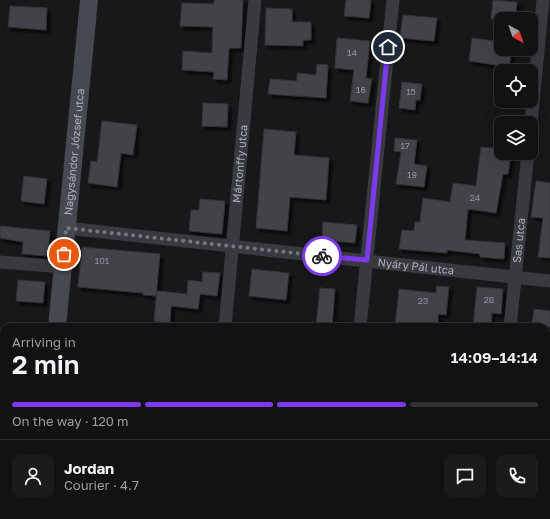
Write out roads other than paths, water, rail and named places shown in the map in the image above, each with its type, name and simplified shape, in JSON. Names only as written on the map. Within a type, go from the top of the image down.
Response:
[{"type":"street","name":"Nagysándor József utca","points":[[57,323],[89,0]]},
{"type":"street","name":"Mártonffy utca","points":[[225,323],[255,0]]},
{"type":"street","points":[[360,323],[393,0]]},
{"type":"street","points":[[532,116],[543,0]]},
{"type":"street","name":"Sas utca","points":[[510,323],[527,160]]},
{"type":"street","name":"Nyáry Pál utca","points":[[66,228],[550,281]]},
{"type":"street","points":[[0,262],[63,267]]}]
